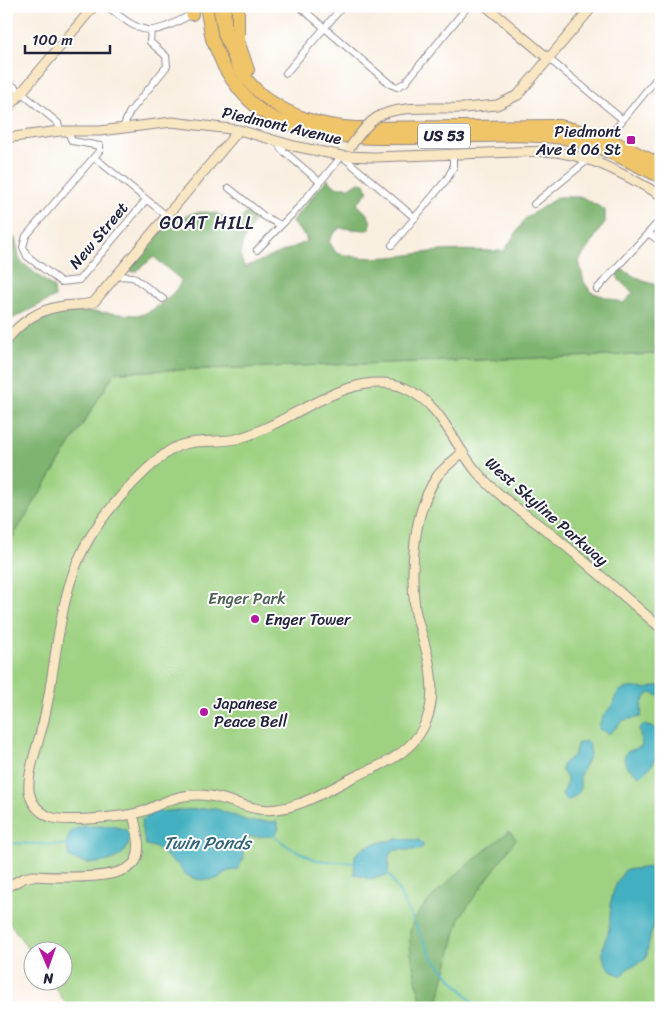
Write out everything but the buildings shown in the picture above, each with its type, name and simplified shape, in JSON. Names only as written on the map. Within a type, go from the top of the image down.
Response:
[{"type":"highway","points":[[208,6],[212,39],[233,64]]},
{"type":"highway","points":[[215,6],[217,35],[233,64],[246,97],[266,114],[287,118]]},
{"type":"highway","points":[[225,6],[228,40],[233,64]]},
{"type":"highway","points":[[233,64],[238,41],[238,6]]},
{"type":"highway","name":"US 53","points":[[233,64],[287,118]]},
{"type":"highway","name":"Piedmont Avenue","points":[[287,118],[349,127],[553,125],[588,131],[661,177]]},
{"type":"highway","name":"Piedmont Avenue","points":[[606,144],[661,165]]},
{"type":"street","points":[[6,111],[94,6]]},
{"type":"street","points":[[107,6],[132,26],[151,30],[167,27],[192,10],[208,6]]},
{"type":"street","points":[[299,6],[390,84],[397,87],[405,83],[468,6]]},
{"type":"street","points":[[286,73],[343,6]]},
{"type":"street","points":[[486,6],[622,119]]},
{"type":"street","points":[[257,250],[282,225],[372,121],[385,113],[400,110],[492,106],[511,99],[522,91],[592,6]]},
{"type":"street","points":[[123,128],[129,113],[167,66],[166,56],[150,42],[151,30]]},
{"type":"street","points":[[606,144],[622,119],[661,73]]},
{"type":"street","points":[[6,80],[58,123],[72,141],[100,146],[95,158],[167,216]]},
{"type":"street","name":"Piedmont Avenue","points":[[6,138],[64,131],[100,132],[172,122],[239,130],[278,142],[342,156],[375,157],[545,150],[589,158],[602,163],[661,196]]},
{"type":"street","points":[[6,341],[19,326],[41,312],[59,306],[94,302],[118,276],[239,130]]},
{"type":"street","points":[[278,142],[281,148],[320,182]]},
{"type":"street","points":[[392,245],[449,176],[453,166],[454,154]]},
{"type":"street","points":[[342,156],[415,218]]},
{"type":"street","name":"New Street","points":[[95,158],[88,162],[26,236],[23,247],[27,256],[56,280],[69,283],[79,280],[146,200]]},
{"type":"street","points":[[534,204],[589,158]]},
{"type":"street","points":[[230,188],[265,217],[282,225]]},
{"type":"street","points":[[596,289],[661,219]]},
{"type":"street","points":[[648,233],[661,242]]},
{"type":"street","points":[[118,276],[133,277],[163,299]]},
{"type":"street","name":"West Skyline Parkway","points":[[463,452],[439,474],[422,513],[414,544],[413,572],[416,614],[432,678],[433,700],[425,726],[396,757],[302,802],[285,808],[257,808],[215,795],[197,794],[173,798],[133,814],[53,818],[37,808],[30,793],[30,775],[46,712],[71,580],[84,548],[107,511],[152,466],[169,451],[180,445],[193,442],[237,439],[255,433],[326,398],[363,384],[390,384],[403,387],[426,400],[446,424],[477,473],[661,628]]},
{"type":"street","points":[[6,888],[24,878],[33,876],[112,875],[125,871],[136,860],[138,841],[133,814]]},
{"type":"green space","points":[[327,179],[336,187],[351,187],[359,182],[365,183],[368,191],[357,204],[369,218],[370,229],[340,228],[329,241],[336,253],[372,258],[449,251],[504,251],[526,218],[558,197],[582,197],[605,210],[605,222],[579,261],[584,282],[591,292],[623,303],[633,293],[619,280],[617,274],[621,269],[641,280],[659,286],[661,293],[661,354],[115,372],[6,548],[6,351],[20,335],[34,324],[48,317],[63,313],[79,312],[139,315],[145,314],[167,299],[177,289],[181,280],[154,257],[135,272],[129,271],[164,229],[187,215],[200,212],[214,213],[235,223],[239,222],[246,213],[253,215],[255,220],[245,237],[241,249],[242,261],[245,267],[306,242],[306,237],[291,222]]},
{"type":"green space","points":[[6,236],[15,238],[20,261],[54,288],[55,297],[6,322]]},
{"type":"green space","name":"Enger Park","points":[[661,354],[661,1008],[69,1008],[58,992],[72,992],[72,942],[23,942],[6,917],[6,548],[115,372]]},
{"type":"green space","points":[[509,831],[516,839],[460,917],[442,985],[438,1008],[423,1008],[410,950],[410,931],[414,920],[452,878]]},
{"type":"water","points":[[661,686],[661,697],[652,693],[648,694],[642,703],[641,717],[624,720],[609,734],[599,729],[600,722],[620,691],[629,688],[646,689]]},
{"type":"water","points":[[643,725],[655,728],[658,735],[659,749],[650,767],[639,776],[626,766],[624,757],[627,752],[642,746],[639,728]]},
{"type":"water","points":[[586,741],[590,745],[590,755],[580,775],[580,791],[573,798],[566,801],[562,794],[566,787],[567,778],[562,771],[562,765],[574,755],[577,744]]},
{"type":"water","name":"Twin Ponds","points":[[214,808],[248,821],[277,822],[279,829],[273,836],[249,837],[241,846],[244,858],[237,870],[226,872],[211,880],[200,880],[185,874],[179,865],[170,860],[161,851],[146,845],[141,826],[142,820],[155,812]]},
{"type":"water","name":"Twin Ponds","points":[[85,826],[113,826],[126,830],[130,836],[127,848],[120,856],[98,863],[82,862],[69,857],[67,845],[68,837],[72,831]]},
{"type":"water","points":[[397,839],[419,840],[424,846],[419,850],[394,850],[389,856],[388,875],[370,879],[354,874],[355,855],[363,848]]},
{"type":"water","points":[[651,867],[652,884],[659,894],[661,904],[650,937],[646,959],[627,969],[623,976],[618,975],[607,966],[603,957],[604,945],[609,929],[613,892],[625,870]]},
{"type":"waterway","points":[[273,835],[289,847],[316,860],[356,863]]},
{"type":"waterway","points":[[6,843],[68,845]]},
{"type":"waterway","points":[[386,873],[390,875],[432,957],[478,1008]]},
{"type":"place","name":"Piedmont Ave & 06 St","points":[[631,140]]},
{"type":"place","name":"Enger Tower","points":[[255,619]]},
{"type":"place","name":"Japanese Peace Bell","points":[[204,712]]},
{"type":"district","name":"GOAT HILL","points":[[207,223]]}]
